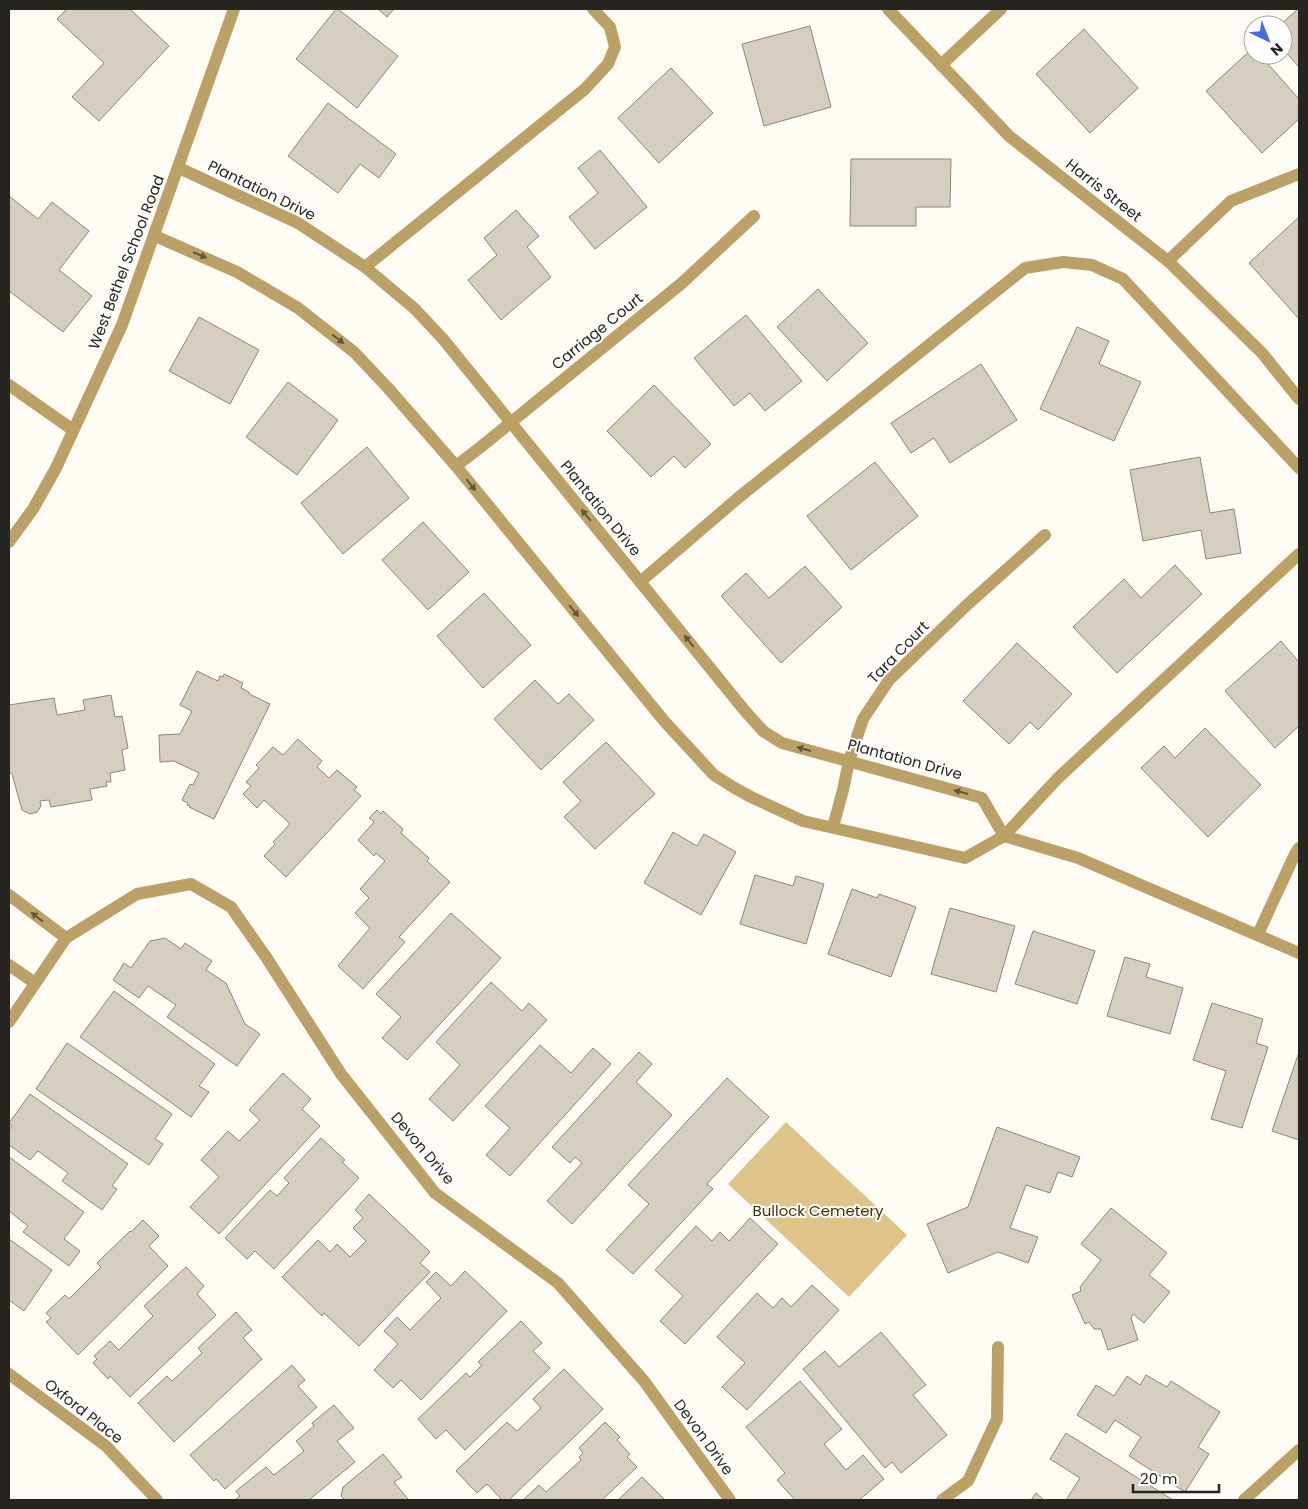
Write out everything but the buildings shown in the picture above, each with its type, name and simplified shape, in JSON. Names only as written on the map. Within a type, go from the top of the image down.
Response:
[{"type":"street","name":"West Bethel School Road","points":[[9,542],[33,509],[56,468],[122,325],[234,9]]},
{"type":"street","points":[[365,267],[578,95],[608,64],[615,47],[610,27],[593,9]]},
{"type":"street","name":"Harris Street","points":[[888,9],[1009,136],[1168,261],[1262,353],[1299,399]]},
{"type":"street","points":[[941,65],[1001,9]]},
{"type":"street","name":"Plantation Drive","points":[[179,168],[298,223],[365,267],[415,309],[438,333],[763,731],[782,743],[982,798],[1004,836]]},
{"type":"street","points":[[1168,261],[1231,201],[1299,174]]},
{"type":"street","name":"Carriage Court","points":[[456,466],[682,282],[754,216]]},
{"type":"street","points":[[155,236],[237,272],[298,308],[354,352],[456,466],[665,722],[714,775],[751,797],[803,820],[965,858],[1004,836],[1058,778],[1299,554]]},
{"type":"street","points":[[640,582],[738,498],[1025,268],[1063,262],[1092,264],[1122,279],[1299,468]]},
{"type":"street","points":[[9,386],[73,430]]},
{"type":"street","name":"Tara Court","points":[[833,828],[849,761],[863,719],[889,680],[968,604],[1045,535]]},
{"type":"street","points":[[1004,836],[1078,858],[1299,953]]},
{"type":"street","points":[[1258,934],[1299,848]]},
{"type":"street","name":"Devon Drive","points":[[66,938],[137,894],[191,884],[232,907],[341,1074],[436,1192],[558,1283],[644,1381],[730,1500]]},
{"type":"street","points":[[9,895],[66,938],[9,1022]]},
{"type":"street","points":[[9,965],[35,983]]},
{"type":"street","points":[[942,1500],[968,1481],[997,1419],[998,1347]]},
{"type":"street","name":"Oxford Place","points":[[9,1374],[106,1446],[157,1500]]},
{"type":"street","points":[[1244,1500],[1299,1450]]},
{"type":"green space","name":"Bullock Cemetery","points":[[786,1122],[907,1235],[849,1297],[728,1184]]}]
